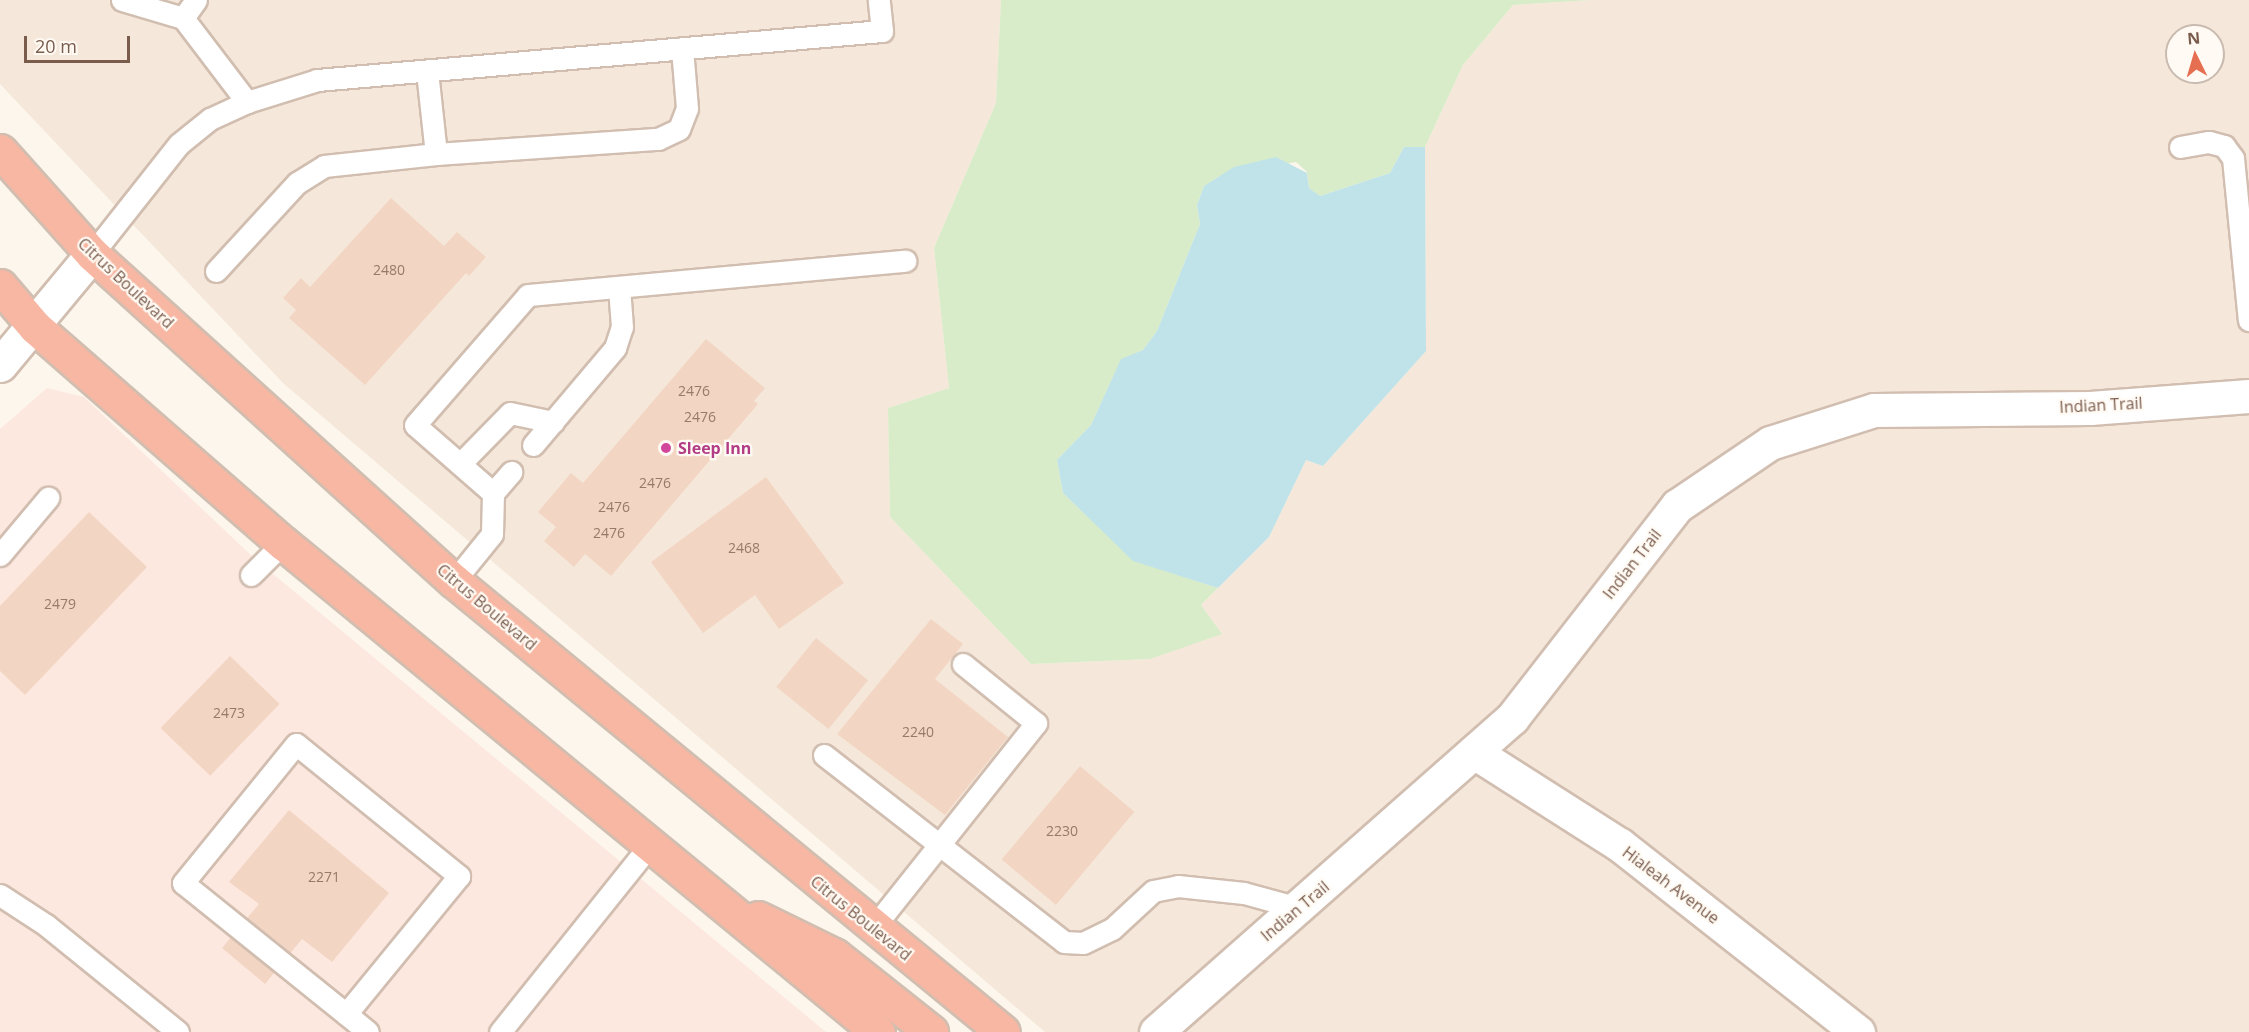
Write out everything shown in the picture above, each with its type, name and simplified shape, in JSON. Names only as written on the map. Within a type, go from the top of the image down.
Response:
[{"type":"highway","name":"Citrus Boulevard","points":[[0,151],[92,254],[454,581],[1002,1032]]},
{"type":"highway","points":[[0,286],[35,327],[283,543],[707,894],[878,1032]]},
{"type":"highway","points":[[707,894],[834,955],[931,1032]]},
{"type":"street","points":[[0,365],[35,327],[92,254]]},
{"type":"street","name":"Indian Trail","points":[[1156,1032],[1512,718],[1677,506],[1770,443],[1874,410],[2090,408],[2249,396]]},
{"type":"street","name":"Hialeah Avenue","points":[[1474,752],[1620,846],[1858,1032]]},
{"type":"lane","points":[[183,18],[196,0]]},
{"type":"lane","points":[[92,254],[179,144],[210,119],[247,102],[317,80],[882,32],[879,0]]},
{"type":"lane","points":[[129,1],[183,18],[247,102]]},
{"type":"lane","points":[[216,271],[297,183],[324,166],[436,154],[658,139],[679,129],[687,108],[682,48]]},
{"type":"lane","points":[[427,71],[436,154]]},
{"type":"lane","points":[[2180,147],[2209,142],[2224,146],[2233,158],[2249,320]]},
{"type":"lane","points":[[493,494],[415,425],[528,296],[905,261]]},
{"type":"lane","points":[[533,445],[615,348],[622,327],[619,288]]},
{"type":"lane","points":[[460,464],[510,413],[553,422]]},
{"type":"lane","points":[[454,581],[492,534],[493,494],[511,472]]},
{"type":"lane","points":[[0,555],[48,498]]},
{"type":"lane","points":[[251,575],[283,543]]},
{"type":"lane","points":[[873,928],[1036,723],[963,664]]},
{"type":"lane","points":[[346,1014],[459,876],[296,744],[183,883],[368,1032]]},
{"type":"lane","points":[[825,755],[937,846],[1064,942],[1083,943],[1112,929],[1153,891],[1178,886],[1244,893],[1299,908]]},
{"type":"lane","points":[[500,1032],[649,846]]},
{"type":"lane","points":[[0,895],[46,925],[178,1032]]},
{"type":"shaded area","points":[[0,0],[1001,0],[996,103],[934,248],[949,388],[888,408],[890,517],[1031,664],[1150,659],[1221,633],[1201,605],[1269,537],[1306,460],[1323,466],[1426,351],[1425,147],[1463,65],[1513,5],[1592,0],[2249,0],[2249,1032],[1045,1032],[284,384],[0,84]]},
{"type":"shaded area","points":[[47,388],[84,397],[255,559],[826,1032],[0,1032],[0,429]]},
{"type":"green space","points":[[1001,0],[1592,0],[1513,5],[1463,65],[1425,147],[1404,147],[1390,173],[1320,196],[1309,188],[1307,172],[1296,162],[1218,177],[1204,186],[1197,205],[1200,224],[1157,331],[1143,350],[1121,360],[1091,425],[1057,460],[1063,493],[1133,560],[1218,588],[1201,605],[1222,634],[1150,659],[1031,664],[890,517],[888,408],[949,388],[934,248],[996,103]]},
{"type":"water","points":[[1404,147],[1425,147],[1426,351],[1323,466],[1306,460],[1269,537],[1218,588],[1133,561],[1063,493],[1057,460],[1091,425],[1121,359],[1143,350],[1157,331],[1200,224],[1197,205],[1204,186],[1234,167],[1276,157],[1307,173],[1309,188],[1320,196],[1390,173]]},
{"type":"building","points":[[391,198],[444,246],[457,232],[486,257],[469,276],[466,273],[365,385],[289,318],[296,310],[283,298],[301,278],[310,287]]},
{"type":"building","name":"Sleep Inn","points":[[706,339],[765,388],[754,401],[758,404],[611,576],[585,554],[574,567],[544,541],[556,527],[538,512],[571,473],[583,483]]},
{"type":"building","points":[[766,477],[844,583],[779,629],[755,595],[703,633],[651,562]]},
{"type":"building","points":[[89,512],[147,567],[25,695],[0,671],[0,606]]},
{"type":"building","points":[[931,619],[963,644],[935,679],[1008,737],[945,815],[837,734]]},
{"type":"building","points":[[816,638],[868,680],[828,729],[776,687]]},
{"type":"building","points":[[230,656],[280,704],[210,776],[161,728]]},
{"type":"building","points":[[1080,766],[1134,812],[1056,905],[1002,859]]},
{"type":"building","points":[[289,810],[389,893],[332,962],[302,939],[265,984],[222,948],[259,904],[229,882]]},
{"type":"place","name":"Sleep Inn","points":[[666,448]]}]
